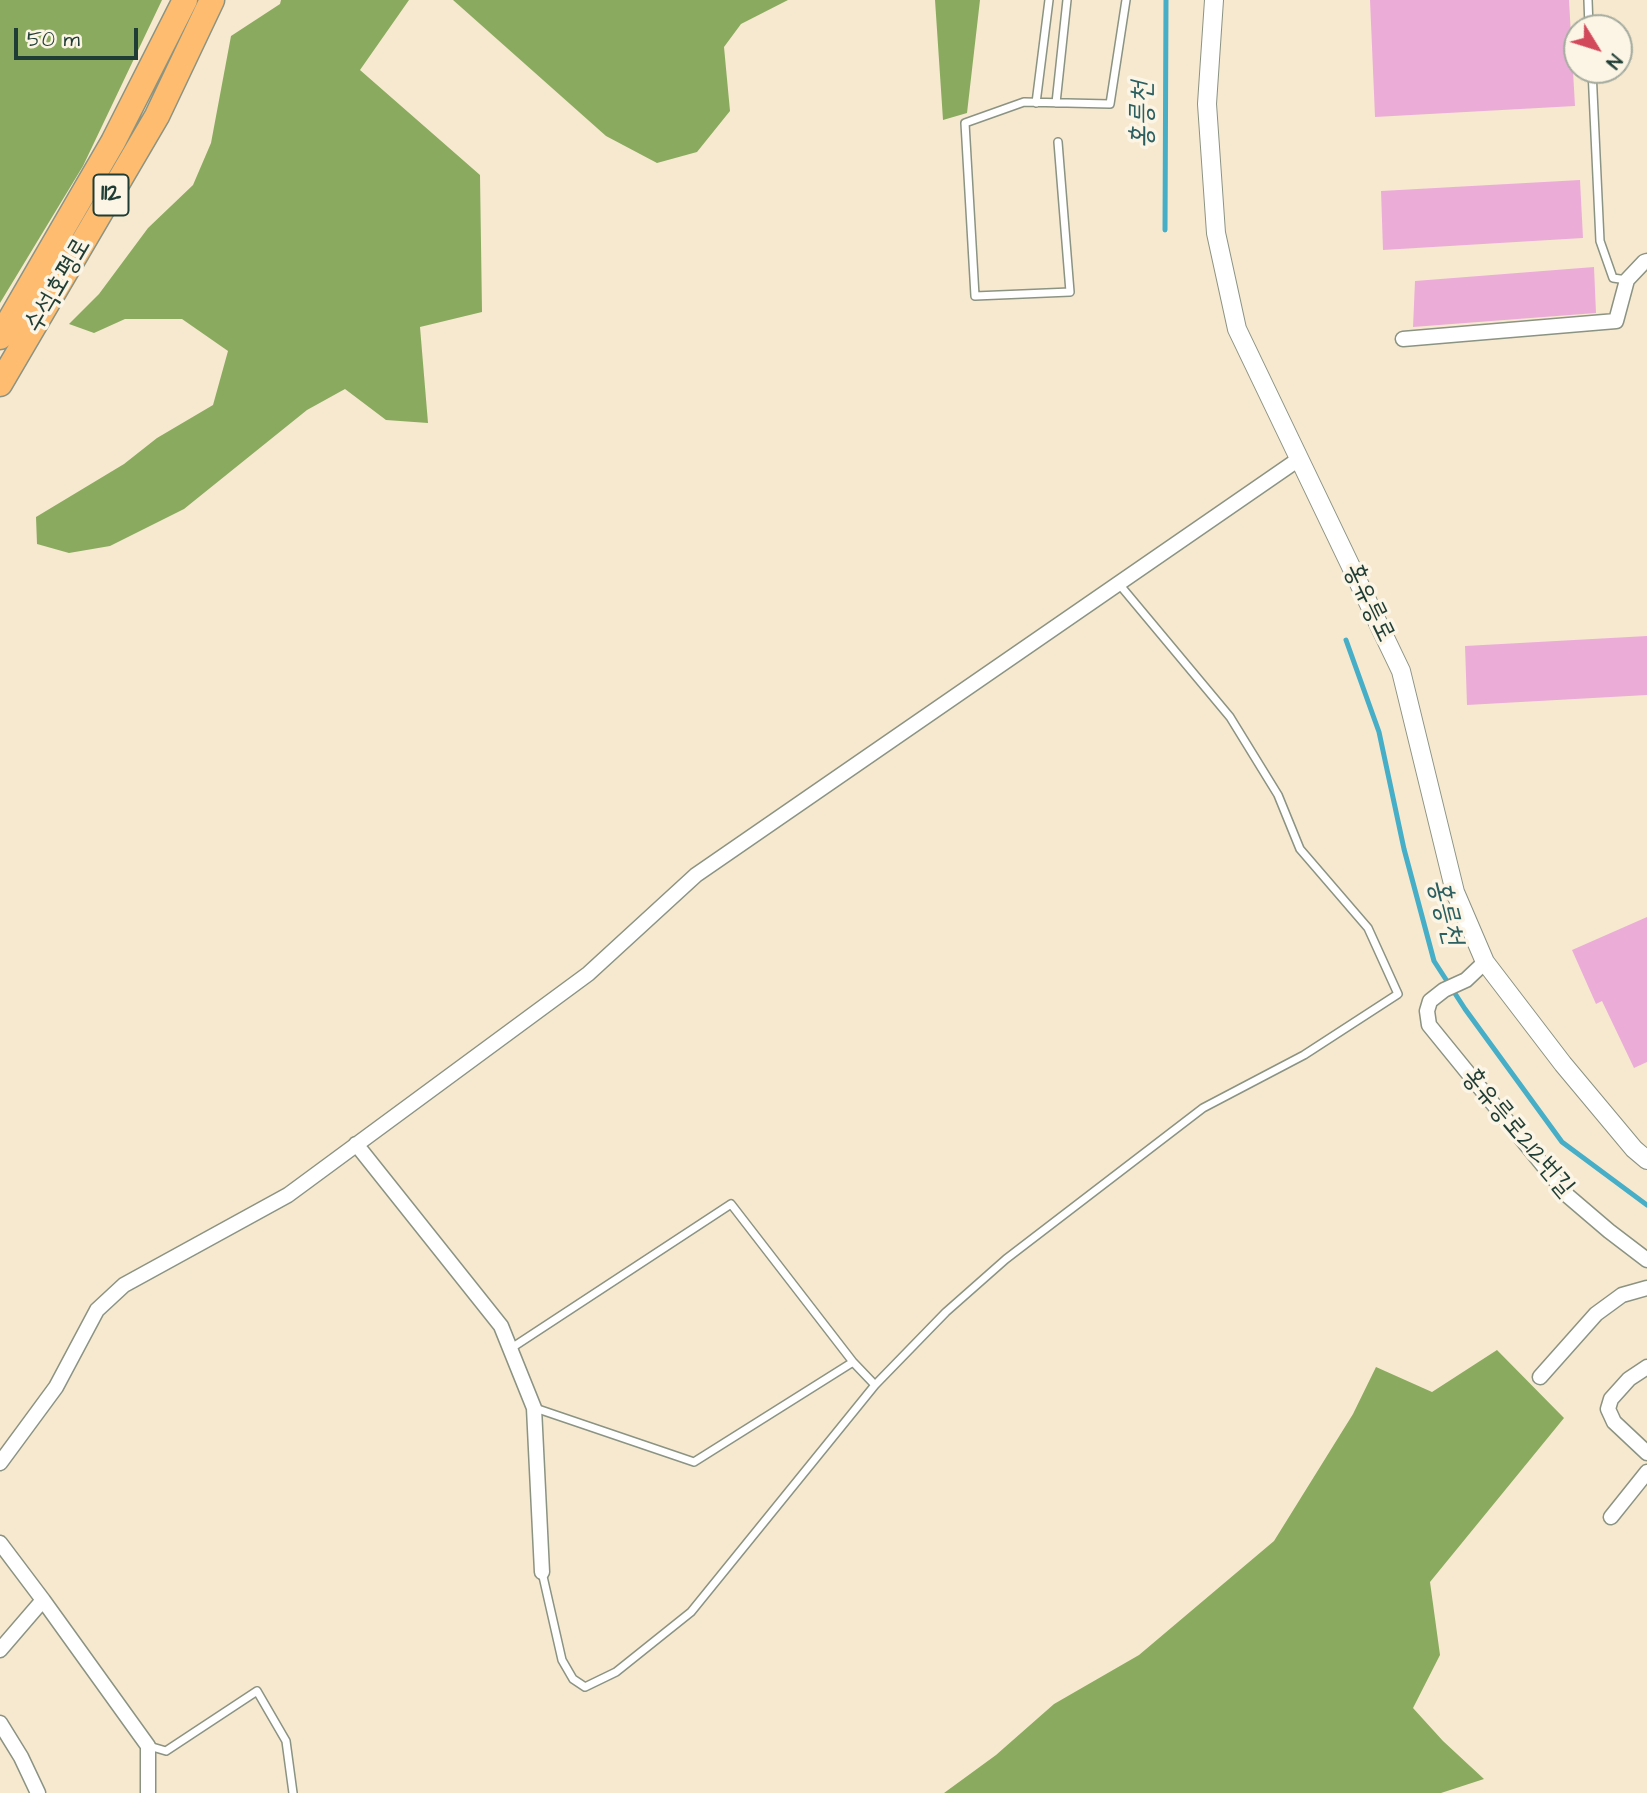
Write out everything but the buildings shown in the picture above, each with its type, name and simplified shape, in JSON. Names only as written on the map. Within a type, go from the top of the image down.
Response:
[{"type":"highway","name":"수석호평로","points":[[0,337],[113,142],[185,0]]},
{"type":"highway","name":"수석호평로","points":[[0,384],[157,116],[212,0]]},
{"type":"street","name":"홍유릉로","points":[[1214,0],[1207,104],[1216,233],[1237,329],[1292,464],[1401,671],[1455,892],[1485,962],[1563,1064],[1634,1149],[1647,1160]]},
{"type":"street","points":[[1403,339],[1616,321],[1627,280],[1647,261]]},
{"type":"street","points":[[0,1461],[56,1387],[97,1310],[124,1285],[288,1195],[588,974],[696,875],[1292,464]]},
{"type":"street","name":"홍유릉로212번길","points":[[1485,962],[1430,1002],[1427,1007],[1429,1025],[1568,1196],[1647,1260]]},
{"type":"street","points":[[356,1144],[501,1326],[534,1408],[542,1572]]},
{"type":"street","points":[[1540,1377],[1596,1314],[1622,1295],[1647,1288]]},
{"type":"street","points":[[1647,1367],[1629,1379],[1611,1399],[1608,1409],[1614,1422],[1647,1452]]},
{"type":"street","points":[[1611,1517],[1647,1472]]},
{"type":"street","points":[[0,1543],[148,1746],[148,1793]]},
{"type":"street","points":[[0,1650],[44,1600]]},
{"type":"street","points":[[0,1723],[21,1757],[38,1793]]},
{"type":"lane","points":[[1036,103],[1049,0]]},
{"type":"lane","points":[[1056,103],[1067,0]]},
{"type":"lane","points":[[1058,142],[1070,292],[975,296],[965,123],[1024,102],[1110,104],[1126,0]]},
{"type":"lane","points":[[1592,84],[1600,241],[1613,278],[1627,280]]},
{"type":"lane","points":[[542,1572],[562,1660],[573,1679],[584,1687],[616,1672],[691,1612],[875,1385],[946,1312],[1006,1259],[1203,1108],[1304,1055],[1398,994],[1368,928],[1300,849],[1278,795],[1230,717],[1119,583]]},
{"type":"lane","points":[[510,1349],[731,1204],[853,1362],[875,1385]]},
{"type":"lane","points":[[534,1408],[694,1462],[853,1362]]},
{"type":"lane","points":[[148,1746],[166,1751],[257,1691],[286,1741],[293,1793]]},
{"type":"green space","points":[[0,0],[162,0],[83,166],[0,303]]},
{"type":"green space","points":[[281,0],[409,0],[360,70],[480,175],[482,312],[420,327],[428,423],[386,420],[345,389],[307,410],[184,509],[110,546],[69,553],[37,544],[36,517],[124,464],[157,438],[213,405],[228,351],[182,319],[125,319],[94,333],[69,324],[99,294],[148,228],[193,185],[211,143],[231,36],[280,4]]},
{"type":"green space","points":[[453,0],[788,0],[741,24],[724,47],[730,111],[697,152],[657,163],[606,136]]},
{"type":"green space","points":[[935,0],[980,0],[967,113],[943,120]]},
{"type":"green space","points":[[1497,1350],[1564,1418],[1430,1582],[1440,1655],[1413,1708],[1443,1741],[1484,1779],[1441,1793],[944,1793],[996,1755],[1054,1704],[1139,1655],[1274,1541],[1353,1414],[1376,1367],[1432,1392]]},
{"type":"waterway","name":"홍릉천","points":[[1165,230],[1166,0]]},
{"type":"waterway","name":"홍릉천","points":[[1346,640],[1379,732],[1404,849],[1434,961],[1465,1009],[1562,1142],[1647,1205]]}]
